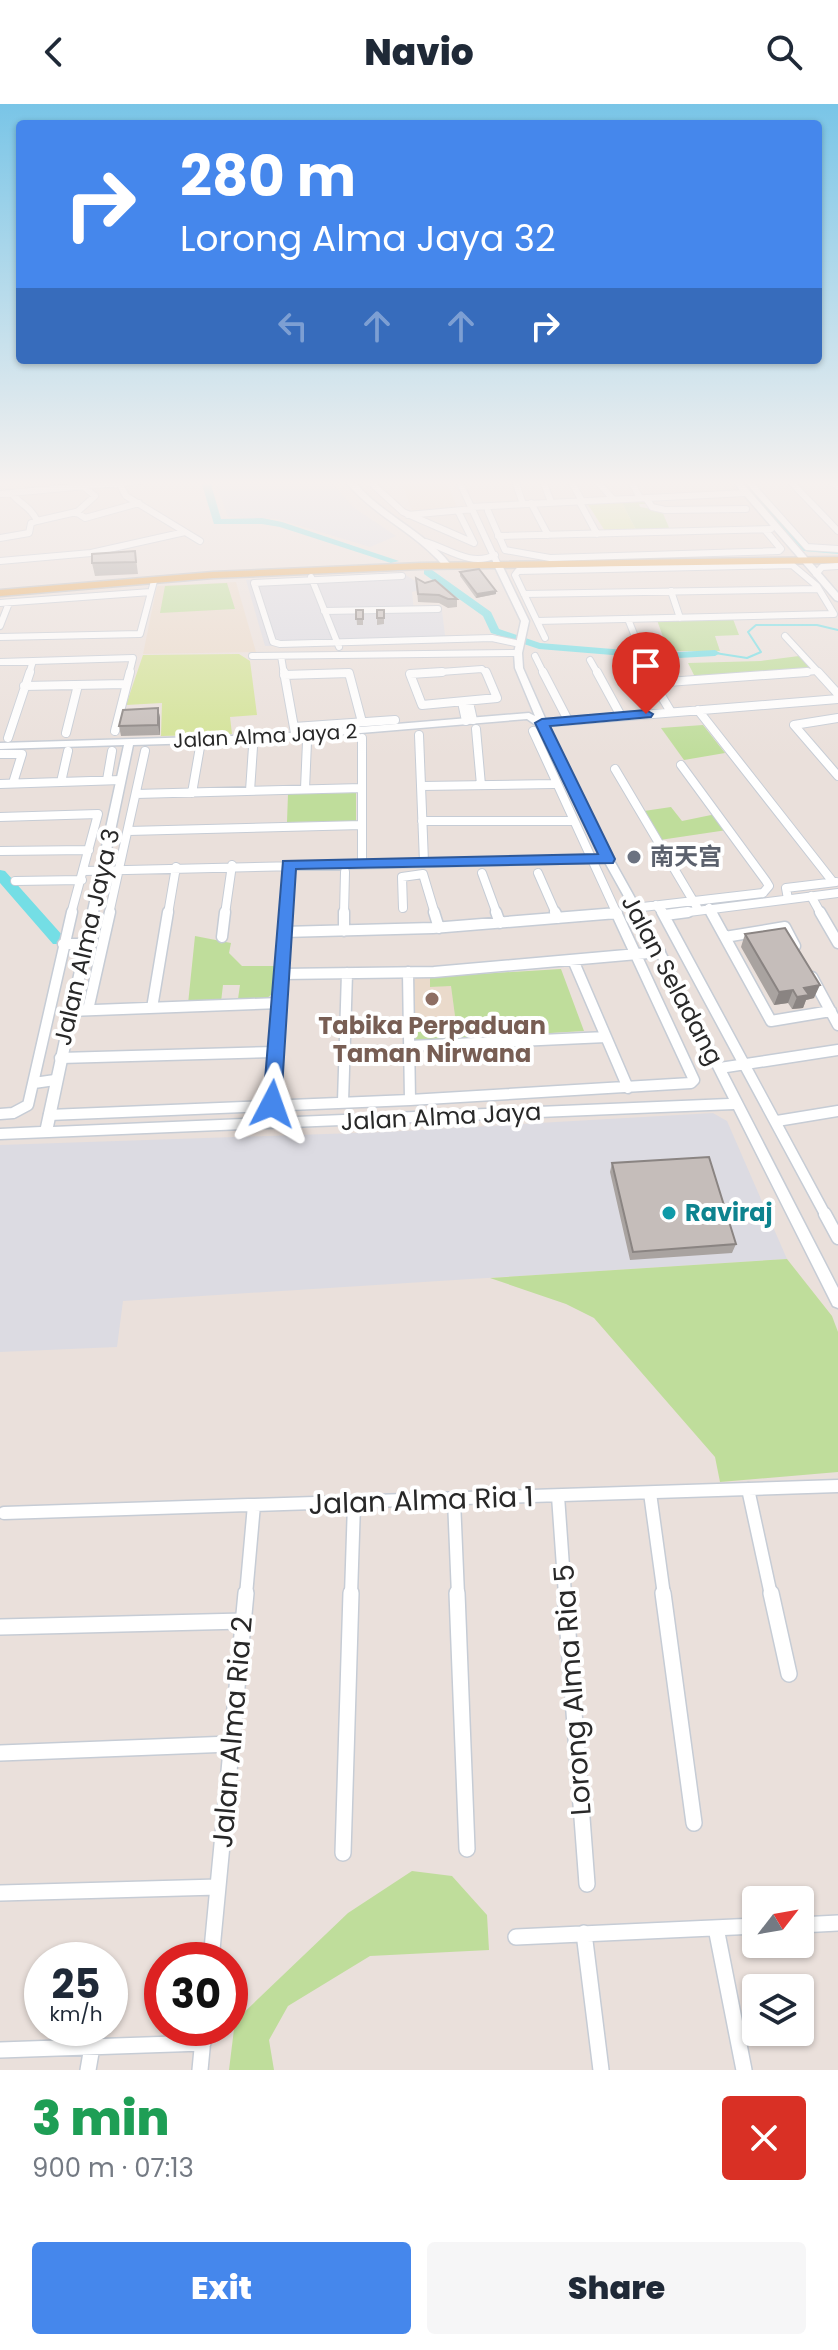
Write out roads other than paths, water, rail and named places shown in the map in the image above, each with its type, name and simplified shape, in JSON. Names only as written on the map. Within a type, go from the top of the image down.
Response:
[{"type":"main road","points":[[0,593],[339,573]]},
{"type":"main road","points":[[816,574],[838,598]]},
{"type":"street","points":[[503,573],[522,614],[525,631],[520,647]]},
{"type":"street","points":[[516,573],[545,638]]},
{"type":"street","points":[[525,631],[538,622],[834,614],[803,573]]},
{"type":"street","points":[[402,576],[311,575],[254,583],[273,642],[280,644],[492,638],[520,647]]},
{"type":"street","points":[[311,575],[343,655]]},
{"type":"street","points":[[0,603],[152,586],[140,634],[0,637]]},
{"type":"street","points":[[524,594],[818,589]]},
{"type":"street","points":[[671,591],[680,618]]},
{"type":"street","points":[[0,626],[9,603]]},
{"type":"street","points":[[324,611],[438,609]]},
{"type":"street","points":[[628,619],[638,644]]},
{"type":"street","points":[[785,636],[838,696]]},
{"type":"street","points":[[252,656],[520,647]]},
{"type":"street","name":"Jalan Seladang","points":[[520,647],[519,668],[543,726],[608,859],[660,952],[838,1302]]},
{"type":"street","points":[[281,656],[295,731],[395,720]]},
{"type":"street","points":[[535,656],[568,720]]},
{"type":"street","points":[[0,662],[133,658],[115,731]]},
{"type":"street","points":[[590,660],[621,716]]},
{"type":"street","points":[[4,742],[33,661]]},
{"type":"street","points":[[642,664],[671,712]]},
{"type":"street","points":[[486,671],[497,698],[465,702],[422,705],[410,674],[486,671]]},
{"type":"street","points":[[654,683],[817,671]]},
{"type":"street","points":[[284,675],[349,673],[362,722]]},
{"type":"street","points":[[24,686],[125,684]]},
{"type":"street","points":[[66,733],[78,685]]},
{"type":"street","points":[[533,705],[529,716],[543,726],[568,720],[802,702],[838,696]]},
{"type":"street","points":[[465,702],[472,724],[481,785]]},
{"type":"street","points":[[802,702],[816,719]]},
{"type":"street","points":[[698,710],[836,882]]},
{"type":"street","name":"Jalan Alma Jaya 2","points":[[4,742],[129,742],[472,724],[529,716]]},
{"type":"street","points":[[838,718],[816,719],[794,725],[838,776]]},
{"type":"street","name":"Jalan Seladang","points":[[533,731],[554,784],[638,954],[694,1080],[686,1084],[628,1088]]},
{"type":"street","points":[[419,735],[424,862]]},
{"type":"street","points":[[362,738],[362,863]]},
{"type":"street","name":"Jalan Alma Jaya 3","points":[[46,1132],[83,944],[103,870],[129,742]]},
{"type":"street","points":[[305,789],[307,742]]},
{"type":"street","points":[[192,793],[200,747]]},
{"type":"street","points":[[250,791],[253,747]]},
{"type":"street","points":[[61,782],[68,751]]},
{"type":"street","points":[[107,780],[112,751]]},
{"type":"street","name":"Jalan Alma Jaya 3","points":[[88,1010],[103,930],[120,869],[145,751]]},
{"type":"street","points":[[0,754],[22,754],[13,783]]},
{"type":"street","points":[[681,765],[766,881],[768,890],[765,897]]},
{"type":"street","points":[[615,769],[696,905]]},
{"type":"street","points":[[0,784],[121,780]]},
{"type":"street","points":[[421,786],[554,784]]},
{"type":"street","points":[[136,794],[362,788]]},
{"type":"street","name":"Jalan Alma Jaya 3","points":[[0,817],[98,814],[63,944],[28,1105],[13,1113],[0,1114]]},
{"type":"street","points":[[422,821],[573,821]]},
{"type":"street","points":[[128,831],[362,825]]},
{"type":"street","points":[[0,851],[89,850]]},
{"type":"street","points":[[15,881],[120,869],[608,859]]},
{"type":"street","points":[[222,937],[232,865]]},
{"type":"street","points":[[272,1104],[288,865]]},
{"type":"street","points":[[152,1008],[176,867]]},
{"type":"street","points":[[344,931],[345,872]]},
{"type":"street","points":[[482,873],[500,923]]},
{"type":"street","points":[[538,873],[558,918]]},
{"type":"street","points":[[403,908],[402,877],[423,874],[439,928]]},
{"type":"street","points":[[788,899],[786,888],[836,882]]},
{"type":"street","points":[[634,908],[838,893]]},
{"type":"street","points":[[811,896],[838,941]]},
{"type":"street","points":[[665,915],[696,905],[709,908],[765,897]]},
{"type":"street","name":"Jalan Seladang","points":[[656,905],[665,915],[838,1238]]},
{"type":"street","points":[[709,908],[771,1021],[831,1011]]},
{"type":"street","points":[[283,932],[439,928],[617,913]]},
{"type":"street","points":[[725,937],[785,927],[798,951]]},
{"type":"street","points":[[63,944],[83,944]]},
{"type":"street","points":[[281,974],[408,972],[660,952]]},
{"type":"street","points":[[49,1115],[628,1088],[573,960]]},
{"type":"street","points":[[804,962],[838,1025]]},
{"type":"street","points":[[408,972],[410,1100]]},
{"type":"street","points":[[343,1102],[347,973]]},
{"type":"street","points":[[69,1011],[279,1003]]},
{"type":"street","points":[[409,1046],[606,1037]]},
{"type":"street","points":[[720,1068],[838,1050]]},
{"type":"street","points":[[60,1058],[276,1052]]},
{"type":"street","points":[[34,1083],[55,1080]]},
{"type":"street","name":"Jalan Alma Jaya","points":[[0,1134],[737,1104]]},
{"type":"street","points":[[777,1121],[838,1111]]},
{"type":"street","name":"Jalan Alma Ria 1","points":[[4,1513],[838,1486]]},
{"type":"street","points":[[748,1489],[789,1674]]},
{"type":"street","points":[[650,1493],[694,1823]]},
{"type":"street","name":"Lorong Alma Ria 5","points":[[558,1496],[587,1884]]},
{"type":"street","points":[[454,1500],[467,1849]]},
{"type":"street","points":[[343,1853],[354,1504]]},
{"type":"street","name":"Jalan Alma Ria 2","points":[[213,1942],[254,1505]]},
{"type":"street","points":[[0,1627],[243,1621]]},
{"type":"street","points":[[0,1753],[231,1744]]},
{"type":"street","points":[[0,1893],[218,1887]]},
{"type":"street","points":[[814,1924],[838,1923]]},
{"type":"street","points":[[516,1937],[742,1927]]},
{"type":"street","points":[[716,1928],[744,2070]]},
{"type":"street","points":[[584,1933],[601,2070]]},
{"type":"street","points":[[0,2050],[144,2042]]},
{"type":"street","points":[[200,2070],[202,2046]]},
{"type":"street","points":[[88,2070],[92,2047]]},
{"type":"waterway","points":[[429,573],[487,614],[495,631],[539,646],[661,656],[715,653]]},
{"type":"waterway","points":[[715,653],[747,658],[761,652],[748,632],[756,625],[817,625],[838,630]]},
{"type":"waterway","points":[[0,874],[58,940]]},
{"type":"place","name":"南天宫","points":[[634,857]]},
{"type":"place","name":"Tabika Perpaduan Taman Nirwana","points":[[432,999]]},
{"type":"place","name":"Raviraj","points":[[669,1213]]}]
